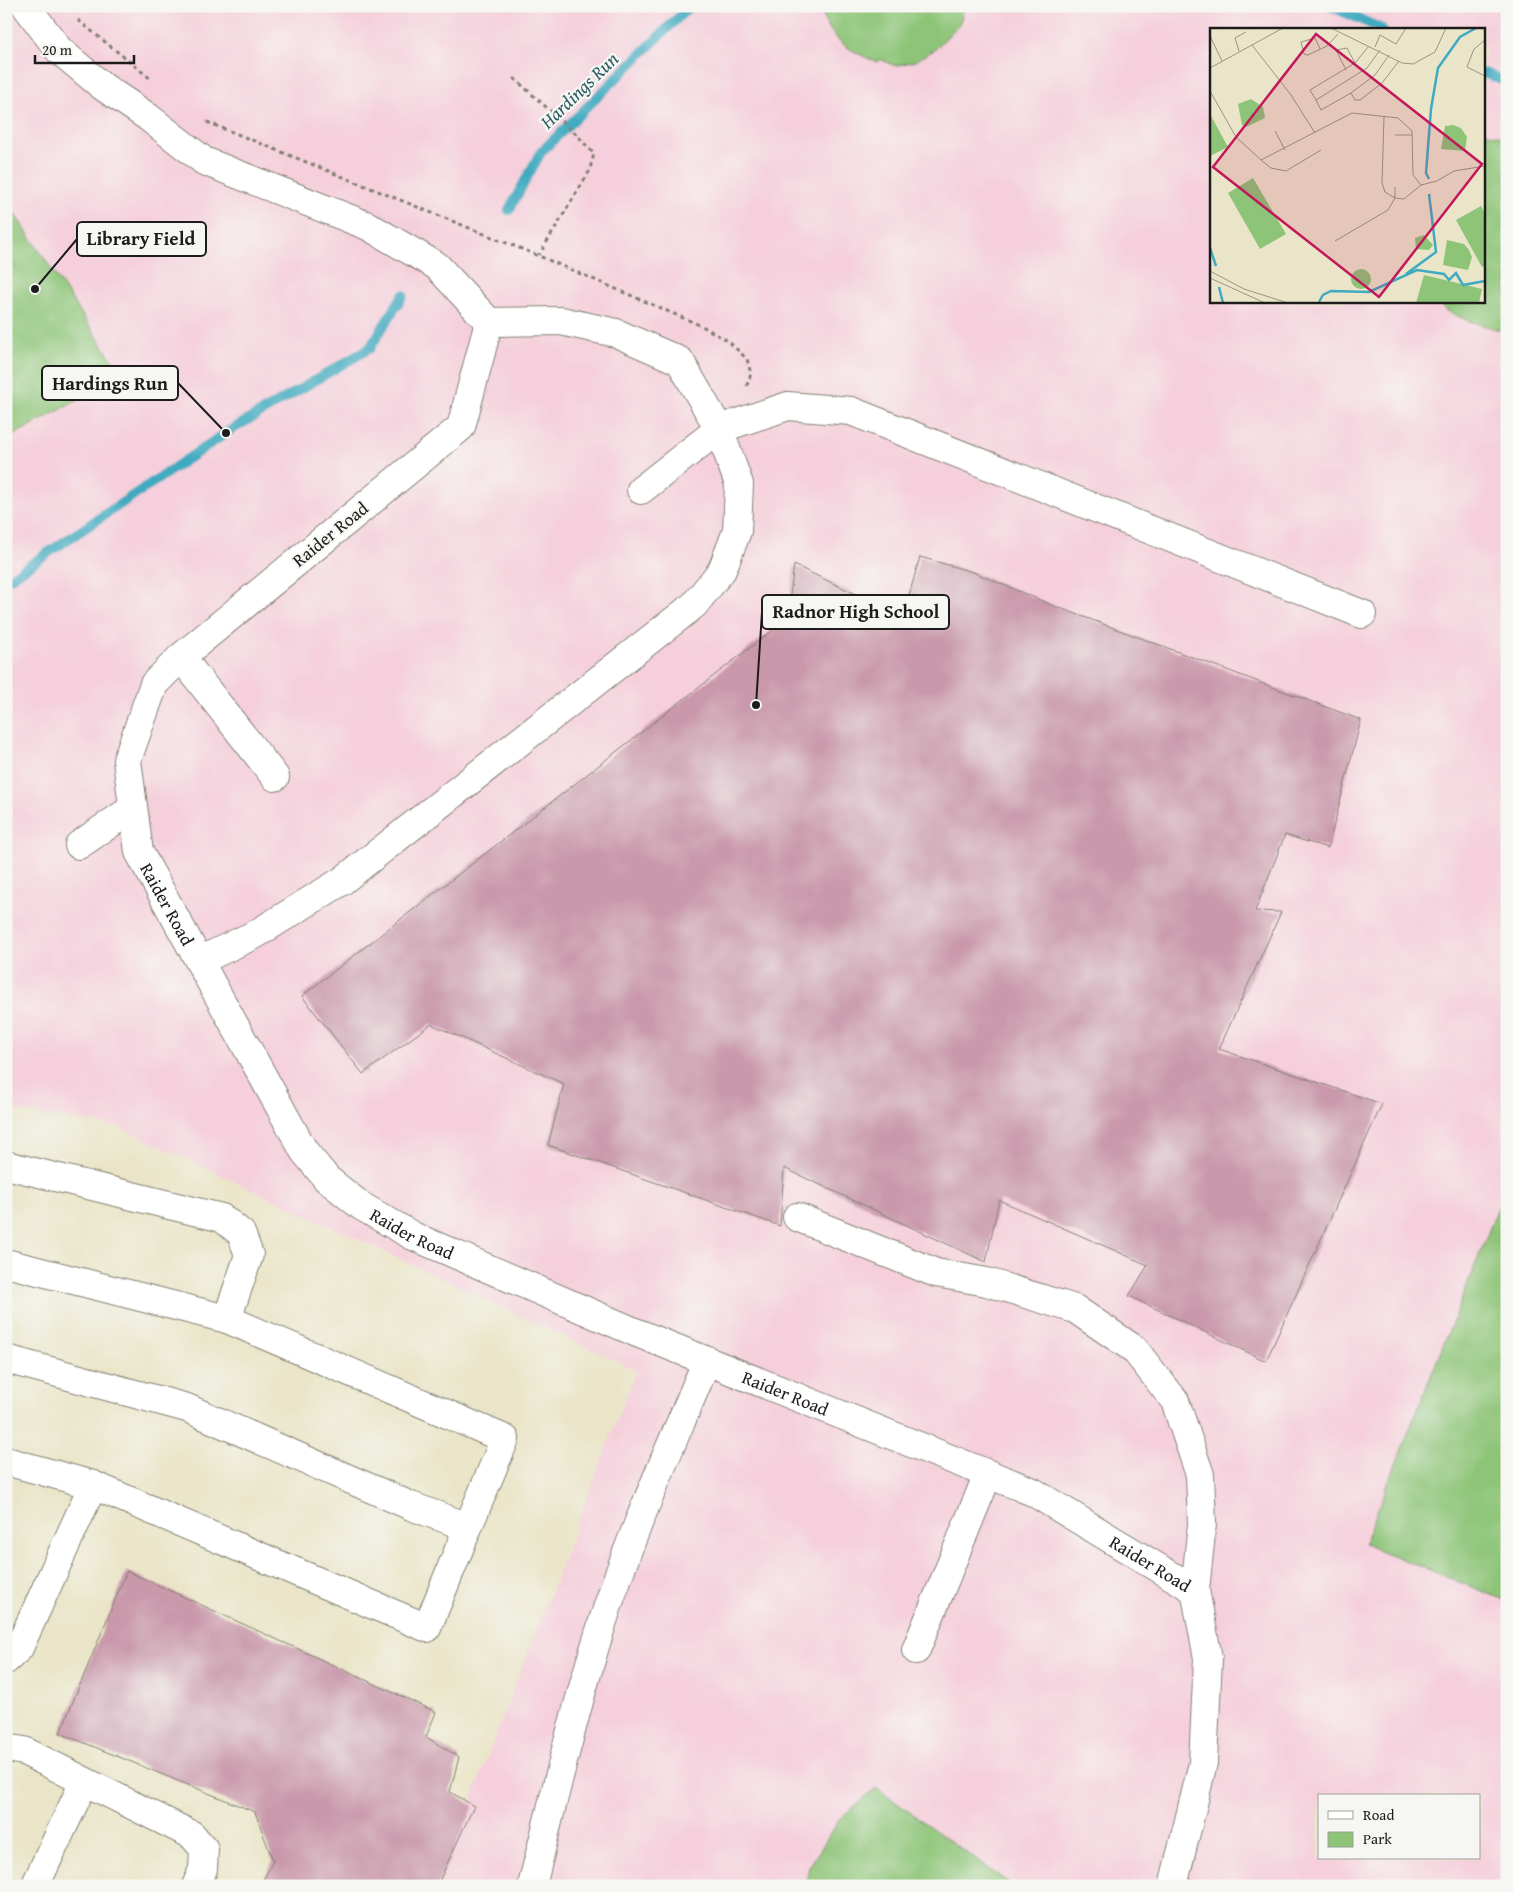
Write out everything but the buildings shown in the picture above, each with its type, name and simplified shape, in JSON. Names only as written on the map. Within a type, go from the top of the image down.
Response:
[{"type":"lane","points":[[26,6],[59,50],[102,86],[148,117],[204,161],[368,226],[437,266],[489,322],[561,321],[616,333],[680,361],[719,429],[739,484],[737,531],[722,570],[694,605],[342,881],[256,934],[199,961]]},
{"type":"lane","name":"Raider Road","points":[[489,322],[461,426],[181,657],[154,684],[126,760],[139,852],[304,1151],[327,1179],[360,1206],[412,1236],[635,1332],[1033,1492],[1195,1590],[1208,1658],[1203,1763],[1173,1886]]},
{"type":"lane","points":[[641,490],[719,429],[788,406],[851,411],[1362,614]]},
{"type":"lane","points":[[181,657],[275,777]]},
{"type":"lane","points":[[79,845],[133,808]]},
{"type":"lane","points":[[6,1165],[222,1218],[241,1232],[249,1255],[227,1319]]},
{"type":"lane","points":[[797,1217],[936,1272],[987,1282],[1076,1309],[1134,1349],[1175,1402],[1200,1475],[1202,1524],[1195,1590]]},
{"type":"lane","points":[[6,1263],[227,1319],[505,1439],[427,1628],[92,1485],[6,1461]]},
{"type":"lane","points":[[6,1358],[187,1408],[411,1506],[468,1527]]},
{"type":"lane","points":[[532,1886],[569,1734],[603,1621],[633,1536],[707,1360]]},
{"type":"lane","points":[[916,1650],[988,1474]]},
{"type":"lane","points":[[6,1660],[19,1648],[92,1485]]},
{"type":"lane","points":[[6,1748],[24,1752],[192,1835],[204,1849],[204,1869],[196,1886]]},
{"type":"lane","points":[[35,1886],[84,1782]]},
{"type":"path","points":[[72,13],[78,20],[155,82]]},
{"type":"path","points":[[514,78],[576,134],[594,154],[589,172],[539,256]]},
{"type":"path","points":[[202,120],[539,256],[702,326],[728,342],[747,359],[751,374],[745,392]]},
{"type":"shaded area","points":[[6,6],[1507,6],[1507,1886],[438,1886],[636,1370],[119,1127],[6,1109]]},
{"type":"green space","points":[[820,6],[965,6],[959,25],[934,50],[915,61],[895,66],[880,59],[877,62],[866,58],[848,48],[828,27]]},
{"type":"green space","points":[[1486,133],[1507,138],[1507,332],[1459,317],[1437,302],[1486,302]]},
{"type":"green space","points":[[6,201],[123,376],[6,439]]},
{"type":"green space","points":[[1507,1185],[1507,1601],[1364,1544]]},
{"type":"green space","points":[[876,1788],[1013,1886],[805,1886],[809,1867],[840,1819]]},
{"type":"waterway","name":"Hardings Run","points":[[509,210],[541,152],[690,6]]},
{"type":"waterway","points":[[1330,6],[1380,28]]},
{"type":"waterway","points":[[1486,74],[1507,82]]},
{"type":"waterway","name":"Hardings Run","points":[[6,581],[226,433],[370,348],[403,295]]},
{"type":"place","name":"Library Field","points":[[35,289]]},
{"type":"place","name":"Hardings Run","points":[[226,433]]},
{"type":"place","name":"Radnor High School","points":[[756,705]]}]
